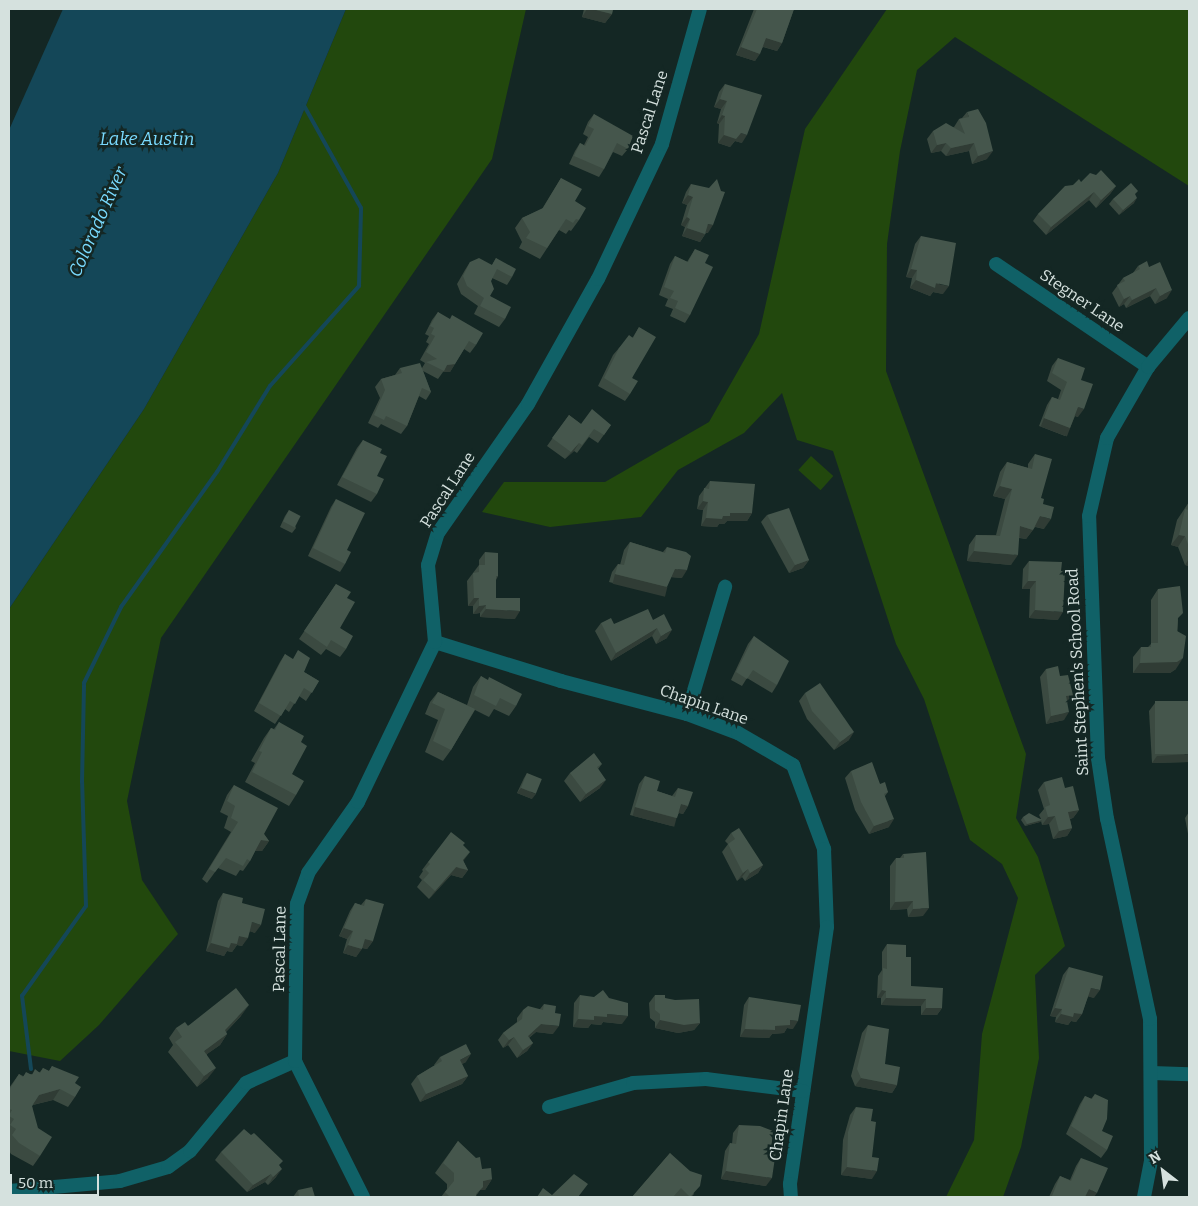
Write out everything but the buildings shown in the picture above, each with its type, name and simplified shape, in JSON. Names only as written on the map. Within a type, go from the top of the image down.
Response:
[{"type":"street","name":"Pascal Lane","points":[[363,1197],[295,1061],[297,904],[308,873],[358,802],[435,642],[428,565],[438,533],[528,404],[598,279],[662,144],[700,9]]},
{"type":"street","name":"Stegner Lane","points":[[996,264],[1148,367]]},
{"type":"street","name":"Saint Stephen's School Road","points":[[1144,1197],[1151,1160],[1152,1073],[1146,995],[1106,819],[1098,758],[1089,516],[1107,438],[1148,367],[1189,318]]},
{"type":"street","points":[[688,714],[725,587]]},
{"type":"street","name":"Chapin Lane","points":[[435,642],[561,681],[688,714],[738,733],[793,765],[824,849],[827,927],[803,1091],[791,1197]]},
{"type":"street","points":[[9,1191],[120,1181],[168,1167],[190,1151],[246,1082],[295,1061]]},
{"type":"street","points":[[1152,1073],[1189,1074]]},
{"type":"street","points":[[549,1107],[633,1082],[706,1079],[803,1091]]},
{"type":"green space","points":[[346,9],[526,9],[492,159],[161,638],[127,801],[142,880],[178,934],[99,1025],[60,1061],[9,1051],[9,609],[144,409],[278,173]]},
{"type":"green space","points":[[887,9],[1189,9],[1189,186],[955,37],[917,70],[900,151],[887,244],[886,371],[1026,754],[1016,818],[1038,857],[1065,946],[1035,975],[1039,1058],[1021,1147],[1003,1197],[946,1197],[974,1140],[982,1034],[1018,898],[1002,864],[970,840],[924,699],[896,644],[833,451],[797,440],[782,393],[744,433],[678,470],[641,517],[550,527],[482,512],[504,482],[605,482],[709,422],[759,334],[805,129]]},
{"type":"green space","points":[[811,456],[833,476],[821,490],[798,470]]},
{"type":"water","name":"Lake Austin","points":[[63,9],[346,9],[278,173],[144,409],[9,609],[9,130]]},
{"type":"waterway","points":[[31,1069],[22,996],[86,906],[82,782],[84,683],[121,607],[217,472],[270,386],[359,286],[361,208],[303,104]]},
{"type":"water label","name":"Colorado River","points":[[98,222]]}]
